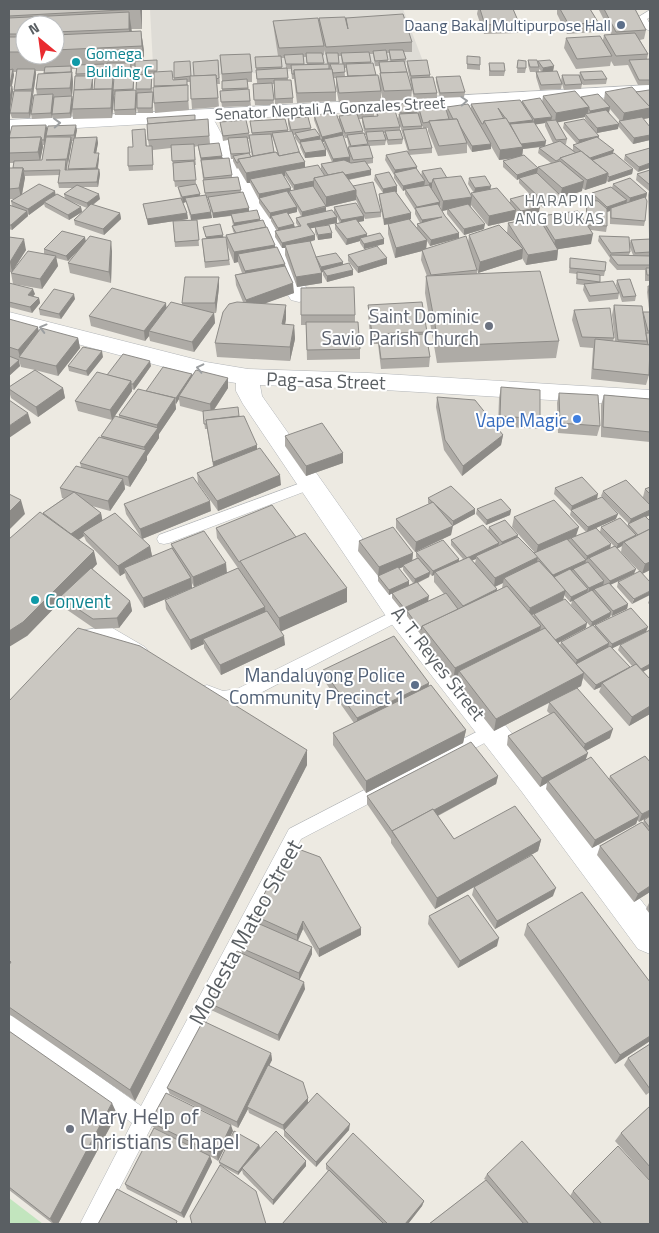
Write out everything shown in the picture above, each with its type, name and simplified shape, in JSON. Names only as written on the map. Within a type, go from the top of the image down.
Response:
[{"type":"street","name":"Senator Neptali A. Gonzales Street","points":[[9,126],[650,90]]},
{"type":"street","points":[[202,115],[214,138],[226,147],[231,162],[299,294]]},
{"type":"street","name":"Pag-asa Street","points":[[9,319],[206,370],[248,377],[359,380],[650,398]]},
{"type":"street","name":"A. T. Reyes Street","points":[[248,377],[248,391],[251,398],[309,485],[400,614],[650,938]]},
{"type":"lane","points":[[650,13],[642,18],[645,25],[650,28]]},
{"type":"lane","points":[[164,539],[309,485]]},
{"type":"lane","points":[[191,682],[216,697],[227,699],[241,696],[400,614]]},
{"type":"lane","points":[[68,642],[82,634],[109,632],[150,657]]},
{"type":"lane","name":"Modesta Mateo Street","points":[[90,1224],[295,834],[492,731]]},
{"type":"lane","points":[[9,1024],[144,1120]]},
{"type":"shaded area","points":[[150,9],[403,9],[424,64],[165,78],[153,65]]},
{"type":"green space","points":[[9,1198],[43,1224],[9,1224]]},
{"type":"building","points":[[9,9],[140,9],[15,15],[9,16]]},
{"type":"building","points":[[480,9],[513,9],[519,23],[485,25]]},
{"type":"building","points":[[560,9],[590,9],[598,22],[569,25]]},
{"type":"building","points":[[604,9],[635,9],[646,30],[616,32]]},
{"type":"building","points":[[129,12],[129,29],[65,32],[65,15]]},
{"type":"building","points":[[403,14],[412,42],[326,47],[319,18],[345,17],[348,29],[346,18]]},
{"type":"building","points":[[9,18],[15,18],[15,34],[9,34]]},
{"type":"building","points":[[318,18],[324,46],[279,48],[273,21]]},
{"type":"building","points":[[141,31],[142,46],[65,50],[65,35]]},
{"type":"building","points":[[635,33],[648,54],[616,56],[604,35]]},
{"type":"building","points":[[600,36],[612,56],[577,59],[566,38]]},
{"type":"building","points":[[9,37],[15,37],[15,52],[9,52]]},
{"type":"building","points":[[386,50],[388,60],[375,61],[373,51]]},
{"type":"building","points":[[389,50],[403,50],[406,59],[391,60]]},
{"type":"building","points":[[369,52],[371,62],[343,63],[341,53]]},
{"type":"building","points":[[306,53],[322,53],[324,63],[307,63]]},
{"type":"building","points":[[326,53],[338,53],[339,63],[328,63]]},
{"type":"building","points":[[250,54],[252,72],[222,74],[220,55]]},
{"type":"building","points":[[303,54],[304,64],[286,64],[284,55]]},
{"type":"building","points":[[281,56],[282,67],[256,68],[255,57]]},
{"type":"building","points":[[467,56],[480,57],[480,65],[467,64]]},
{"type":"building","points":[[650,59],[650,80],[639,80],[629,60]]},
{"type":"building","points":[[157,60],[157,71],[135,71],[135,61]]},
{"type":"building","points":[[218,60],[219,78],[216,79],[216,75],[194,76],[193,62]]},
{"type":"building","points":[[427,60],[430,75],[411,76],[407,61]]},
{"type":"building","points":[[518,60],[526,61],[526,68],[517,68]]},
{"type":"building","points":[[528,60],[537,60],[539,67],[530,67]]},
{"type":"building","points":[[550,60],[554,66],[543,68],[538,61]]},
{"type":"building","points":[[190,61],[191,76],[174,78],[174,62]]},
{"type":"building","points":[[404,61],[407,72],[381,73],[379,62]]},
{"type":"building","points":[[107,63],[131,63],[130,74],[107,75]]},
{"type":"building","points":[[373,63],[376,75],[348,76],[346,64]]},
{"type":"building","points":[[489,63],[504,63],[505,71],[490,71]]},
{"type":"building","points":[[104,64],[103,73],[76,74],[77,65]]},
{"type":"building","points":[[329,64],[329,69],[294,70],[294,74],[292,74],[291,65]]},
{"type":"building","points":[[330,64],[344,64],[345,72],[333,73]]},
{"type":"building","points":[[71,66],[71,72],[44,73],[45,67]]},
{"type":"building","points":[[287,68],[288,78],[257,79],[256,70]]},
{"type":"building","points":[[13,69],[10,84],[9,84],[9,70]]},
{"type":"building","points":[[17,69],[35,69],[32,89],[14,90]]},
{"type":"building","points":[[332,69],[336,92],[297,93],[294,70]]},
{"type":"building","points":[[172,71],[173,80],[187,79],[187,85],[154,86],[154,72]]},
{"type":"building","points":[[557,71],[562,84],[541,85],[536,72]]},
{"type":"building","points":[[602,71],[607,79],[584,80],[580,72]]},
{"type":"building","points":[[72,72],[70,88],[36,89],[38,74]]},
{"type":"building","points":[[407,72],[412,90],[384,91],[380,73]]},
{"type":"building","points":[[152,74],[151,89],[136,89],[137,75]]},
{"type":"building","points":[[216,75],[218,98],[191,99],[190,76]]},
{"type":"building","points":[[378,75],[381,91],[339,93],[336,77]]},
{"type":"building","points":[[562,75],[579,75],[582,84],[565,85]]},
{"type":"building","points":[[75,76],[93,76],[91,89],[74,90]]},
{"type":"building","points":[[134,76],[133,89],[113,90],[114,77]]},
{"type":"building","points":[[460,76],[465,92],[440,93],[436,77]]},
{"type":"building","points":[[95,77],[113,77],[112,89],[94,89]]},
{"type":"building","points":[[433,77],[437,93],[414,94],[411,78]]},
{"type":"building","points":[[247,79],[248,88],[222,89],[222,81]]},
{"type":"building","points":[[274,80],[291,80],[293,98],[275,99]]},
{"type":"building","points":[[272,83],[274,100],[254,100],[253,84]]},
{"type":"building","points":[[188,85],[188,101],[154,103],[153,87]]},
{"type":"building","points":[[9,86],[12,86],[9,104]]},
{"type":"building","points":[[632,87],[650,108],[624,113],[605,92]]},
{"type":"building","points":[[112,89],[111,108],[72,109],[74,90]]},
{"type":"building","points":[[249,89],[250,101],[221,102],[220,91]]},
{"type":"building","points":[[136,90],[135,109],[114,110],[115,91]]},
{"type":"building","points":[[14,91],[32,91],[29,113],[10,113]]},
{"type":"building","points":[[575,91],[589,107],[556,113],[543,96]]},
{"type":"building","points":[[650,91],[650,107],[636,92]]},
{"type":"building","points":[[153,92],[152,108],[137,108],[137,93]]},
{"type":"building","points":[[53,94],[51,113],[31,114],[34,95]]},
{"type":"building","points":[[598,94],[610,107],[590,111],[581,97]]},
{"type":"building","points":[[72,96],[70,113],[52,114],[54,97]]},
{"type":"building","points":[[540,98],[552,117],[534,119],[522,101]]},
{"type":"building","points":[[520,100],[533,120],[509,123],[498,108],[504,119],[484,121],[482,124],[471,104]]},
{"type":"building","points":[[414,103],[417,112],[401,113],[399,104]]},
{"type":"building","points":[[444,103],[449,119],[423,123],[418,105]]},
{"type":"building","points":[[393,104],[400,127],[365,129],[362,117],[378,116],[375,105]]},
{"type":"building","points":[[468,104],[491,144],[472,146],[457,119],[453,119],[447,107]]},
{"type":"building","points":[[373,107],[374,113],[359,114],[358,108]]},
{"type":"building","points":[[606,110],[619,124],[597,128],[585,114]]},
{"type":"building","points":[[336,113],[343,132],[322,137],[314,115]]},
{"type":"building","points":[[418,113],[422,126],[403,127],[399,114]]},
{"type":"building","points":[[357,114],[363,131],[345,133],[339,116]]},
{"type":"building","points":[[195,115],[195,120],[148,124],[147,118]]},
{"type":"building","points":[[308,117],[311,128],[291,130],[288,118]]},
{"type":"building","points":[[642,117],[650,127],[650,135],[634,138],[619,121]]},
{"type":"building","points":[[506,118],[523,147],[500,150],[484,121]]},
{"type":"building","points":[[208,119],[209,136],[148,140],[147,124]]},
{"type":"building","points":[[285,119],[288,130],[252,133],[250,121]]},
{"type":"building","points":[[457,119],[467,143],[439,146],[429,121]]},
{"type":"building","points":[[584,119],[599,136],[579,140],[564,123]]},
{"type":"building","points":[[246,120],[249,133],[223,136],[220,122]]},
{"type":"building","points":[[556,120],[567,139],[556,140],[546,121]]},
{"type":"building","points":[[534,122],[546,141],[521,144],[510,124]]},
{"type":"building","points":[[46,125],[44,140],[41,137],[9,138],[12,126]]},
{"type":"building","points":[[76,125],[74,135],[46,136],[48,126]]},
{"type":"building","points":[[426,128],[432,148],[409,150],[403,130]]},
{"type":"building","points":[[145,129],[146,146],[152,146],[153,165],[128,166],[128,147],[133,147],[132,130]]},
{"type":"building","points":[[315,129],[320,136],[300,140],[295,133]]},
{"type":"building","points":[[400,130],[403,139],[388,140],[385,131]]},
{"type":"building","points":[[292,131],[300,154],[299,152],[279,156],[272,133]]},
{"type":"building","points":[[383,131],[386,140],[368,141],[366,132]]},
{"type":"building","points":[[364,133],[368,144],[351,146],[347,135]]},
{"type":"building","points":[[271,134],[274,152],[253,156],[249,135]]},
{"type":"building","points":[[343,135],[350,157],[333,159],[324,139]]},
{"type":"building","points":[[41,137],[38,152],[9,153],[9,138]]},
{"type":"building","points":[[46,137],[71,137],[67,159],[46,160],[66,160],[65,170],[99,169],[97,182],[58,183],[60,170],[24,171],[23,168],[13,168],[14,161],[42,160]]},
{"type":"building","points":[[97,137],[94,153],[99,153],[96,168],[68,169],[74,138]]},
{"type":"building","points":[[247,137],[250,153],[231,154],[228,138]]},
{"type":"building","points":[[597,137],[614,150],[590,158],[573,145]]},
{"type":"building","points":[[321,139],[326,150],[305,153],[300,142]]},
{"type":"building","points":[[560,141],[576,153],[556,161],[539,148]]},
{"type":"building","points":[[219,143],[222,156],[201,158],[198,145]]},
{"type":"building","points":[[194,144],[195,160],[172,161],[171,145]]},
{"type":"building","points":[[369,145],[373,158],[353,160],[348,147]]},
{"type":"building","points":[[650,148],[650,163],[639,167],[625,155]]},
{"type":"building","points":[[407,151],[417,167],[395,170],[386,155]]},
{"type":"building","points":[[581,151],[608,173],[587,180],[560,158]]},
{"type":"building","points":[[276,152],[279,156],[299,152],[305,162],[246,173],[238,159]]},
{"type":"building","points":[[249,153],[251,157],[238,159],[238,163],[233,156]]},
{"type":"building","points":[[614,153],[633,169],[609,177],[608,173],[592,160]]},
{"type":"building","points":[[524,155],[538,168],[517,175],[503,161]]},
{"type":"building","points":[[229,158],[232,175],[204,178],[201,160]]},
{"type":"building","points":[[344,160],[351,163],[365,161],[371,170],[345,175],[343,172],[328,175],[321,164]]},
{"type":"building","points":[[194,161],[196,180],[174,181],[173,163]]},
{"type":"building","points":[[560,161],[584,181],[562,188],[538,167]]},
{"type":"building","points":[[318,165],[325,176],[314,178],[314,181],[294,185],[285,171]]},
{"type":"building","points":[[9,168],[23,168],[19,188],[9,189]]},
{"type":"building","points":[[416,168],[425,181],[403,186],[394,173]]},
{"type":"building","points":[[441,168],[447,178],[433,179],[432,183],[429,183],[422,171]]},
{"type":"building","points":[[650,170],[650,185],[637,174]]},
{"type":"building","points":[[343,172],[356,190],[326,197],[314,178]]},
{"type":"building","points":[[389,172],[397,186],[383,189],[375,175]]},
{"type":"building","points":[[282,173],[291,188],[259,194],[250,179]]},
{"type":"building","points":[[537,173],[562,197],[544,202],[519,178]]},
{"type":"building","points":[[461,176],[472,197],[443,201],[433,179]]},
{"type":"building","points":[[485,176],[491,186],[475,188],[469,178]]},
{"type":"building","points":[[238,177],[241,190],[205,193],[203,180]]},
{"type":"building","points":[[630,178],[647,193],[630,198],[613,184]]},
{"type":"building","points":[[373,182],[381,212],[365,213],[353,186]]},
{"type":"building","points":[[39,184],[55,191],[28,209],[11,201]]},
{"type":"building","points":[[196,184],[200,194],[182,197],[178,187]]},
{"type":"building","points":[[77,185],[99,194],[87,203],[64,194]]},
{"type":"building","points":[[429,185],[440,202],[417,207],[405,189]]},
{"type":"building","points":[[313,186],[326,206],[302,212],[289,191]]},
{"type":"building","points":[[611,187],[627,200],[607,207],[592,193]]},
{"type":"building","points":[[497,188],[516,210],[489,216],[471,193]]},
{"type":"building","points":[[287,191],[297,207],[270,213],[259,198]]},
{"type":"building","points":[[395,191],[411,213],[384,219],[379,194]]},
{"type":"building","points":[[243,192],[249,208],[213,213],[208,197]]},
{"type":"building","points":[[57,194],[81,207],[68,215],[44,202]]},
{"type":"building","points":[[529,194],[540,207],[521,211],[510,199]]},
{"type":"building","points":[[206,195],[211,212],[191,215],[185,198]]},
{"type":"building","points":[[645,197],[647,201],[645,221],[611,218],[611,208]]},
{"type":"building","points":[[181,198],[187,213],[147,219],[143,204]]},
{"type":"building","points":[[587,200],[598,201],[607,209],[607,226],[586,225]]},
{"type":"building","points":[[356,203],[364,216],[341,220],[334,207]]},
{"type":"building","points":[[91,204],[120,213],[103,229],[74,220]]},
{"type":"building","points":[[438,204],[459,233],[431,240],[417,224],[442,217],[422,220],[415,208]]},
{"type":"building","points":[[468,204],[485,224],[464,229],[448,209]]},
{"type":"building","points":[[9,205],[27,211],[11,225],[9,225]]},
{"type":"building","points":[[257,210],[260,219],[234,223],[231,214]]},
{"type":"building","points":[[332,210],[337,217],[307,224],[315,235],[282,243],[275,231],[301,226],[296,218]]},
{"type":"building","points":[[578,211],[593,234],[555,240],[540,216]]},
{"type":"building","points":[[287,212],[294,224],[278,228],[271,216]]},
{"type":"building","points":[[539,218],[558,250],[528,255],[508,223]]},
{"type":"building","points":[[356,219],[367,234],[347,239],[335,224]]},
{"type":"building","points":[[409,219],[427,240],[396,248],[388,224]]},
{"type":"building","points":[[197,220],[199,240],[175,242],[173,221]]},
{"type":"building","points":[[263,220],[266,227],[236,233],[232,226]]},
{"type":"building","points":[[220,224],[223,235],[206,237],[203,227]]},
{"type":"building","points":[[329,225],[332,233],[318,235],[315,227]]},
{"type":"building","points":[[499,225],[523,249],[480,262],[469,235]]},
{"type":"building","points":[[267,227],[275,245],[234,252],[226,235]]},
{"type":"building","points":[[62,231],[85,237],[66,256],[44,249]]},
{"type":"building","points":[[380,233],[384,239],[364,244],[360,238]]},
{"type":"building","points":[[90,236],[111,241],[109,272],[68,263]]},
{"type":"building","points":[[466,236],[477,270],[431,275],[422,250]]},
{"type":"building","points":[[599,236],[629,237],[630,252],[611,253]]},
{"type":"building","points":[[9,237],[24,239],[10,262],[9,262]]},
{"type":"building","points":[[226,237],[229,260],[205,262],[202,239]]},
{"type":"building","points":[[650,239],[650,252],[635,253],[631,240]]},
{"type":"building","points":[[310,241],[322,273],[296,277],[285,245]]},
{"type":"building","points":[[377,246],[387,258],[358,267],[348,255]]},
{"type":"building","points":[[277,247],[285,264],[245,271],[238,254]]},
{"type":"building","points":[[28,251],[56,256],[40,279],[11,273]]},
{"type":"building","points":[[336,253],[343,262],[321,267],[316,257]]},
{"type":"building","points":[[610,255],[650,256],[650,265],[618,265]]},
{"type":"building","points":[[570,258],[606,262],[605,271],[570,268]]},
{"type":"building","points":[[349,263],[353,270],[327,276],[323,270]]},
{"type":"building","points":[[285,266],[293,283],[246,300],[235,275]]},
{"type":"building","points":[[646,268],[650,268],[650,275],[647,275]]},
{"type":"building","name":"Saint Dominic Savio Parish Church","points":[[540,271],[559,341],[439,346],[426,276]]},
{"type":"building","points":[[577,272],[600,275],[600,282],[577,279]]},
{"type":"building","points":[[185,277],[219,277],[215,303],[182,303]]},
{"type":"building","points":[[630,279],[636,296],[623,297],[617,280]]},
{"type":"building","points":[[613,281],[619,293],[590,296],[584,284]]},
{"type":"building","points":[[9,283],[33,289],[28,295],[39,298],[30,307],[9,302]]},
{"type":"building","points":[[648,286],[650,286],[650,304]]},
{"type":"building","points":[[354,287],[355,315],[301,315],[301,288]]},
{"type":"building","points":[[112,288],[166,303],[144,331],[89,316]]},
{"type":"building","points":[[54,289],[74,294],[59,314],[39,309]]},
{"type":"building","points":[[171,302],[214,313],[192,342],[149,331]]},
{"type":"building","points":[[237,302],[286,305],[282,324],[294,325],[290,347],[215,343],[223,312],[229,304]]},
{"type":"building","points":[[422,302],[427,332],[372,334],[368,305]]},
{"type":"building","points":[[614,305],[642,306],[647,341],[618,340]]},
{"type":"building","points":[[610,308],[614,338],[582,337],[574,310]]},
{"type":"building","points":[[643,312],[650,312],[650,331],[648,331]]},
{"type":"building","points":[[9,319],[38,327],[18,350],[9,347]]},
{"type":"building","points":[[306,322],[358,322],[360,349],[307,350]]},
{"type":"building","points":[[41,328],[78,338],[56,366],[19,357]]},
{"type":"building","points":[[646,333],[650,333],[650,345],[648,345]]},
{"type":"building","points":[[426,334],[430,357],[381,359],[378,336]]},
{"type":"building","points":[[595,339],[650,345],[649,375],[593,369]]},
{"type":"building","points":[[83,347],[102,351],[86,371],[68,366]]},
{"type":"building","points":[[123,354],[150,361],[133,384],[131,384],[131,381],[107,375]]},
{"type":"building","points":[[9,356],[19,360],[9,369]]},
{"type":"building","points":[[163,367],[192,374],[176,398],[146,391]]},
{"type":"building","points":[[35,370],[63,388],[36,407],[9,389],[9,387]]},
{"type":"building","points":[[196,370],[228,378],[210,404],[179,396]]},
{"type":"building","points":[[97,372],[131,381],[110,410],[75,401]]},
{"type":"building","points":[[501,387],[540,390],[540,419],[500,416]]},
{"type":"building","points":[[138,389],[175,398],[157,425],[119,415]]},
{"type":"building","name":"Vape Magic","points":[[559,393],[598,395],[600,426],[560,423]]},
{"type":"building","points":[[604,395],[650,399],[650,432],[603,427]]},
{"type":"building","points":[[437,397],[475,400],[503,435],[463,466],[445,440]]},
{"type":"building","points":[[9,400],[28,413],[9,426]]},
{"type":"building","points":[[238,407],[239,416],[206,420],[207,424],[204,424],[203,411]]},
{"type":"building","points":[[115,416],[158,428],[144,447],[101,436]]},
{"type":"building","points":[[244,416],[257,445],[213,462],[206,420]]},
{"type":"building","points":[[322,423],[343,453],[306,466],[285,436]]},
{"type":"building","points":[[99,437],[146,450],[128,477],[80,463]]},
{"type":"building","points":[[260,448],[280,475],[217,501],[197,473]]},
{"type":"building","points":[[76,466],[123,479],[108,501],[60,488]]},
{"type":"building","points":[[193,477],[210,501],[140,529],[124,504]]},
{"type":"building","points":[[582,477],[598,494],[572,506],[555,488]]},
{"type":"building","points":[[626,480],[650,505],[650,510],[631,519],[603,491]]},
{"type":"building","points":[[451,486],[475,509],[453,521],[428,498]]},
{"type":"building","points":[[650,487],[650,494],[645,489]]},
{"type":"building","points":[[74,492],[101,513],[71,534],[43,513]]},
{"type":"building","points":[[9,494],[21,500],[9,512]]},
{"type":"building","points":[[602,497],[618,514],[588,527],[571,510]]},
{"type":"building","points":[[501,499],[511,510],[487,520],[477,509]]},
{"type":"building","points":[[554,500],[579,527],[538,545],[514,517]]},
{"type":"building","points":[[433,502],[453,526],[416,542],[396,519]]},
{"type":"building","points":[[272,505],[296,537],[239,562],[216,528]]},
{"type":"building","name":"Convent","points":[[40,512],[94,551],[23,622],[9,631],[9,539]]},
{"type":"building","points":[[115,513],[150,546],[118,566],[83,532]]},
{"type":"building","points":[[645,516],[650,521],[650,529],[638,535],[628,524]]},
{"type":"building","points":[[620,518],[636,535],[618,544],[601,527]]},
{"type":"building","points":[[505,520],[518,535],[502,542],[489,527]]},
{"type":"building","points":[[483,525],[499,543],[467,558],[451,540]]},
{"type":"building","points":[[393,527],[413,553],[379,567],[359,541]]},
{"type":"building","points":[[596,528],[611,544],[587,556],[571,538]]},
{"type":"building","points":[[650,529],[650,562],[645,564],[624,542]]},
{"type":"building","points":[[204,531],[226,563],[193,577],[171,544]]},
{"type":"building","points":[[305,533],[347,588],[279,618],[240,561]]},
{"type":"building","points":[[518,537],[538,557],[495,578],[476,556]]},
{"type":"building","points":[[567,539],[586,560],[553,575],[534,553]]},
{"type":"building","points":[[443,540],[459,559],[433,571],[416,552]]},
{"type":"building","points":[[615,546],[636,569],[610,581],[589,558]]},
{"type":"building","points":[[172,548],[191,578],[143,598],[124,568]]},
{"type":"building","points":[[469,557],[497,589],[463,606],[435,572]]},
{"type":"building","points":[[418,558],[430,572],[415,579],[403,565]]},
{"type":"building","points":[[539,561],[566,590],[530,608],[504,578]]},
{"type":"building","points":[[588,562],[604,581],[589,588],[573,569]]},
{"type":"building","points":[[398,567],[409,581],[389,590],[378,576]]},
{"type":"building","points":[[91,568],[130,601],[117,618],[93,619],[60,597]]},
{"type":"building","points":[[238,568],[265,607],[190,640],[165,600]]},
{"type":"building","points":[[570,569],[588,589],[571,597],[554,577]]},
{"type":"building","points":[[640,571],[650,582],[650,591],[634,599],[618,582]]},
{"type":"building","points":[[417,582],[429,596],[404,608],[392,593]]},
{"type":"building","points":[[609,583],[628,604],[613,611],[594,589]]},
{"type":"building","points":[[507,586],[541,626],[455,668],[422,626]]},
{"type":"building","points":[[592,590],[611,612],[592,622],[573,600]]},
{"type":"building","points":[[446,593],[458,609],[422,626],[421,630],[407,611]]},
{"type":"building","points":[[565,599],[587,623],[555,640],[534,614]]},
{"type":"building","points":[[631,608],[648,627],[612,644],[595,625]]},
{"type":"building","points":[[267,611],[284,636],[220,665],[203,639]]},
{"type":"building","points":[[593,625],[609,643],[577,660],[561,642]]},
{"type":"building","points":[[78,628],[140,646],[307,750],[130,1090],[9,1007],[9,965],[11,962],[9,960],[9,701]]},
{"type":"building","points":[[545,628],[584,673],[496,719],[459,671]]},
{"type":"building","points":[[650,630],[650,664],[641,669],[620,645]]},
{"type":"building","points":[[394,636],[429,683],[357,718],[323,670]]},
{"type":"building","points":[[610,646],[630,667],[596,685],[576,664]]},
{"type":"building","points":[[636,664],[650,679],[650,706],[632,717],[602,683]]},
{"type":"building","points":[[431,685],[466,730],[366,781],[333,733]]},
{"type":"building","points":[[577,688],[613,729],[585,744],[549,702]]},
{"type":"building","points":[[554,712],[588,753],[542,778],[508,736]]},
{"type":"building","points":[[471,742],[498,776],[392,831],[367,796]]},
{"type":"building","points":[[645,756],[650,762],[650,810],[642,814],[610,776]]},
{"type":"building","points":[[591,757],[639,816],[595,840],[548,781]]},
{"type":"building","points":[[515,806],[541,840],[437,898],[392,831],[433,809],[454,839]]},
{"type":"building","points":[[650,816],[650,828],[644,820]]},
{"type":"building","points":[[642,822],[650,832],[650,886],[638,894],[600,846]]},
{"type":"building","points":[[290,846],[320,857],[361,928],[319,949],[303,921],[297,935],[253,915]]},
{"type":"building","points":[[532,855],[556,888],[497,921],[474,887]]},
{"type":"building","points":[[582,892],[650,982],[650,1036],[620,1055],[527,924]]},
{"type":"building","points":[[468,895],[499,938],[460,961],[429,916]]},
{"type":"building","points":[[255,922],[312,947],[299,973],[241,948]]},
{"type":"building","points":[[237,951],[304,982],[278,1035],[209,1003]]},
{"type":"building","points":[[203,1021],[271,1053],[237,1122],[167,1088]]},
{"type":"building","points":[[9,1031],[112,1103],[50,1219],[9,1187]]},
{"type":"building","points":[[650,1044],[650,1089],[628,1058]]},
{"type":"building","points":[[268,1065],[303,1082],[308,1098],[283,1125],[247,1107]]},
{"type":"building","points":[[166,1093],[231,1125],[217,1155],[150,1122]]},
{"type":"building","points":[[317,1093],[350,1124],[316,1162],[284,1130]]},
{"type":"building","points":[[650,1106],[650,1167],[621,1133]]},
{"type":"building","points":[[154,1128],[210,1156],[181,1213],[125,1184]]},
{"type":"building","points":[[234,1131],[259,1145],[238,1172],[219,1162]]},
{"type":"building","points":[[276,1131],[306,1161],[273,1200],[242,1168]]},
{"type":"building","points":[[353,1133],[424,1201],[405,1224],[388,1224],[326,1164]]},
{"type":"building","points":[[522,1141],[595,1224],[529,1224],[487,1174]]},
{"type":"building","points":[[618,1146],[650,1181],[650,1224],[602,1224],[573,1191]]},
{"type":"building","points":[[220,1165],[256,1191],[266,1224],[192,1224],[190,1216]]},
{"type":"building","points":[[329,1170],[384,1224],[282,1224]]},
{"type":"building","points":[[486,1180],[524,1224],[429,1224]]},
{"type":"building","points":[[117,1189],[177,1221],[176,1224],[98,1224]]},
{"type":"place","name":"Daang Bakal Multipurpose Hall","points":[[621,25]]},
{"type":"place","name":"Gomega Building C","points":[[76,62]]},
{"type":"place","name":"Saint Dominic Savio Parish Church","points":[[489,326]]},
{"type":"place","name":"Vape Magic","points":[[577,419]]},
{"type":"place","name":"Convent","points":[[35,600]]},
{"type":"place","name":"Mandaluyong Police Community Precinct 1","points":[[415,685]]},
{"type":"place","name":"Mary Help of Christians Chapel","points":[[70,1129]]},
{"type":"district","name":"HARAPIN ANG BUKAS","points":[[560,209]]}]
